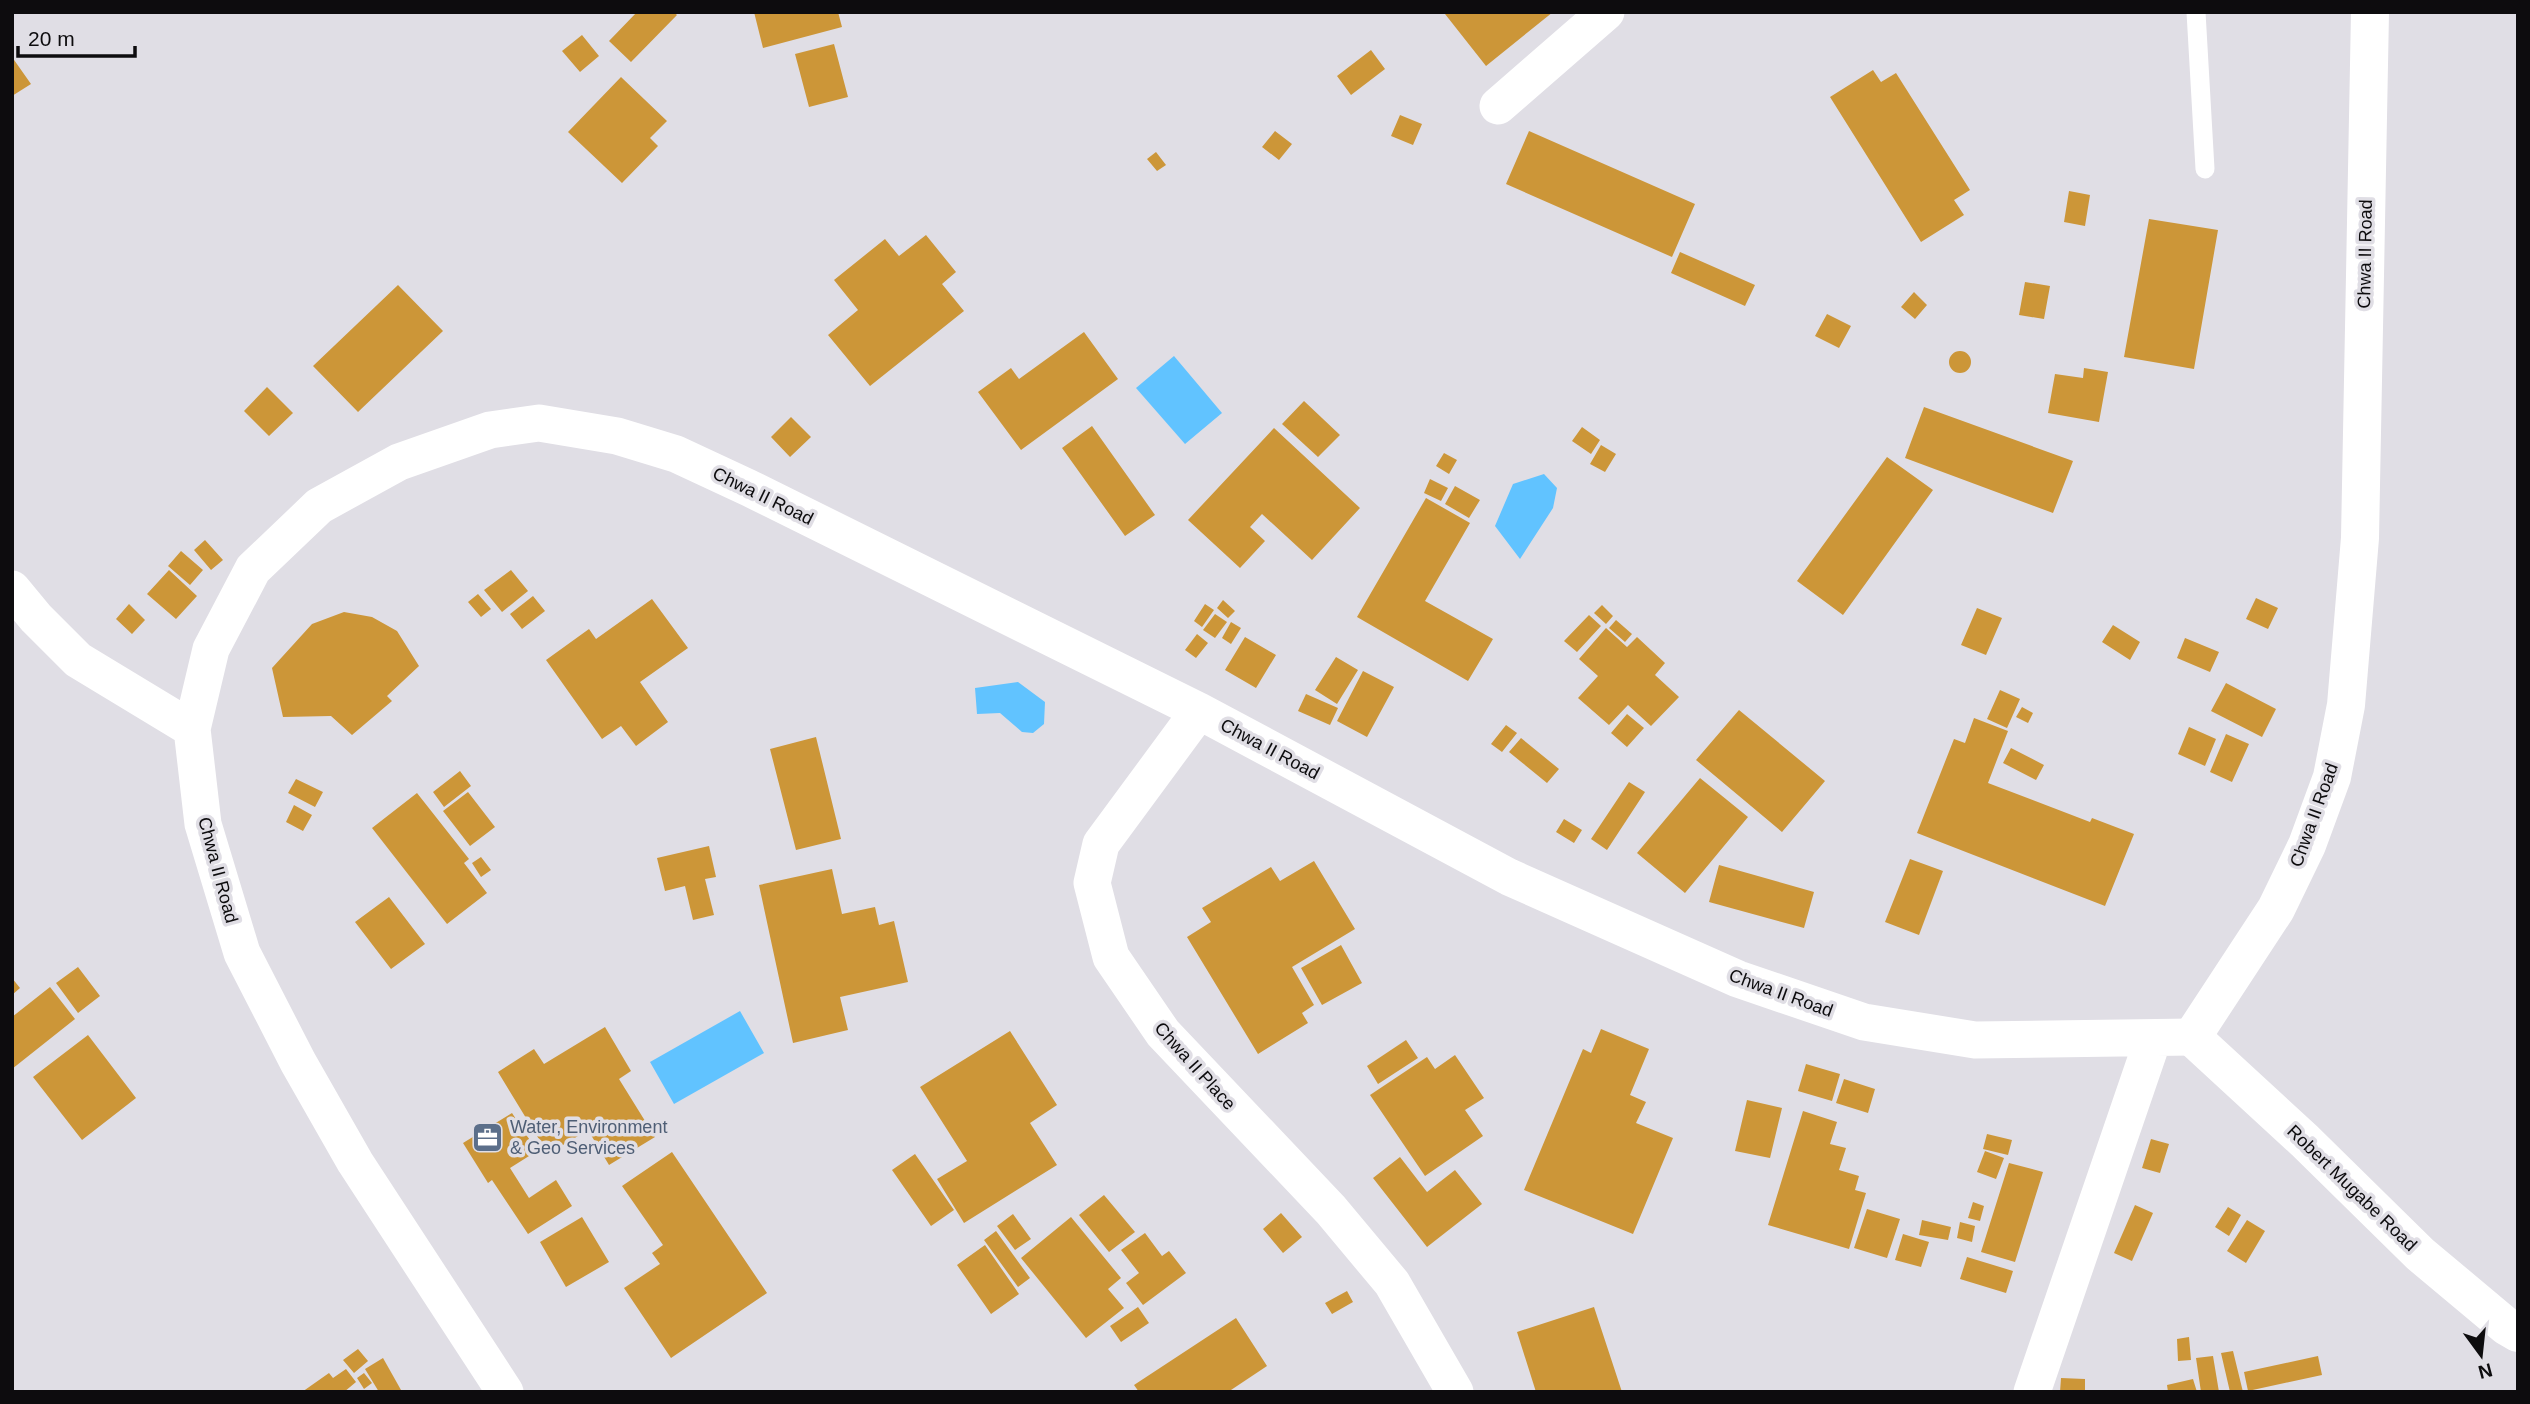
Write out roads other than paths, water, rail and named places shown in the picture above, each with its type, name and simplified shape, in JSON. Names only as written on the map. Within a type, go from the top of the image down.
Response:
[{"type":"street","points":[[1498,106],[1606,12]]},
{"type":"street","name":"Chwa II Road","points":[[505,1392],[355,1162],[298,1062],[242,953],[203,824],[192,729],[211,649],[253,569],[320,506],[399,462],[490,430],[539,424],[617,436],[676,454],[749,488],[1199,711],[1509,877],[1738,979],[1864,1022],[1975,1040],[2153,1040],[2192,1037],[2276,909],[2307,845],[2332,777],[2346,705],[2360,538],[2370,12]]},
{"type":"street","points":[[12,589],[78,660],[192,729]]},
{"type":"street","name":"Chwa II Place","points":[[1199,711],[1101,844],[1092,883],[1111,957],[1163,1033],[1331,1210],[1392,1283],[1455,1392]]},
{"type":"street","name":"Robert Mugabe Road","points":[[2192,1037],[2305,1141],[2420,1254],[2518,1333]]},
{"type":"street","points":[[2032,1392],[2153,1040]]},
{"type":"lane","points":[[2196,12],[2205,169]]},
{"type":"water","points":[[1174,356],[1222,413],[1185,444],[1136,388]]},
{"type":"water","points":[[1544,474],[1557,488],[1553,508],[1520,559],[1495,526],[1513,484]]},
{"type":"water","points":[[1018,682],[1045,702],[1044,724],[1033,733],[1022,732],[1000,713],[977,714],[975,688]]},
{"type":"water","points":[[740,1011],[764,1053],[674,1104],[650,1062]]},
{"type":"place","name":"Water, Environment & Geo Services","points":[[487,1137]]}]
